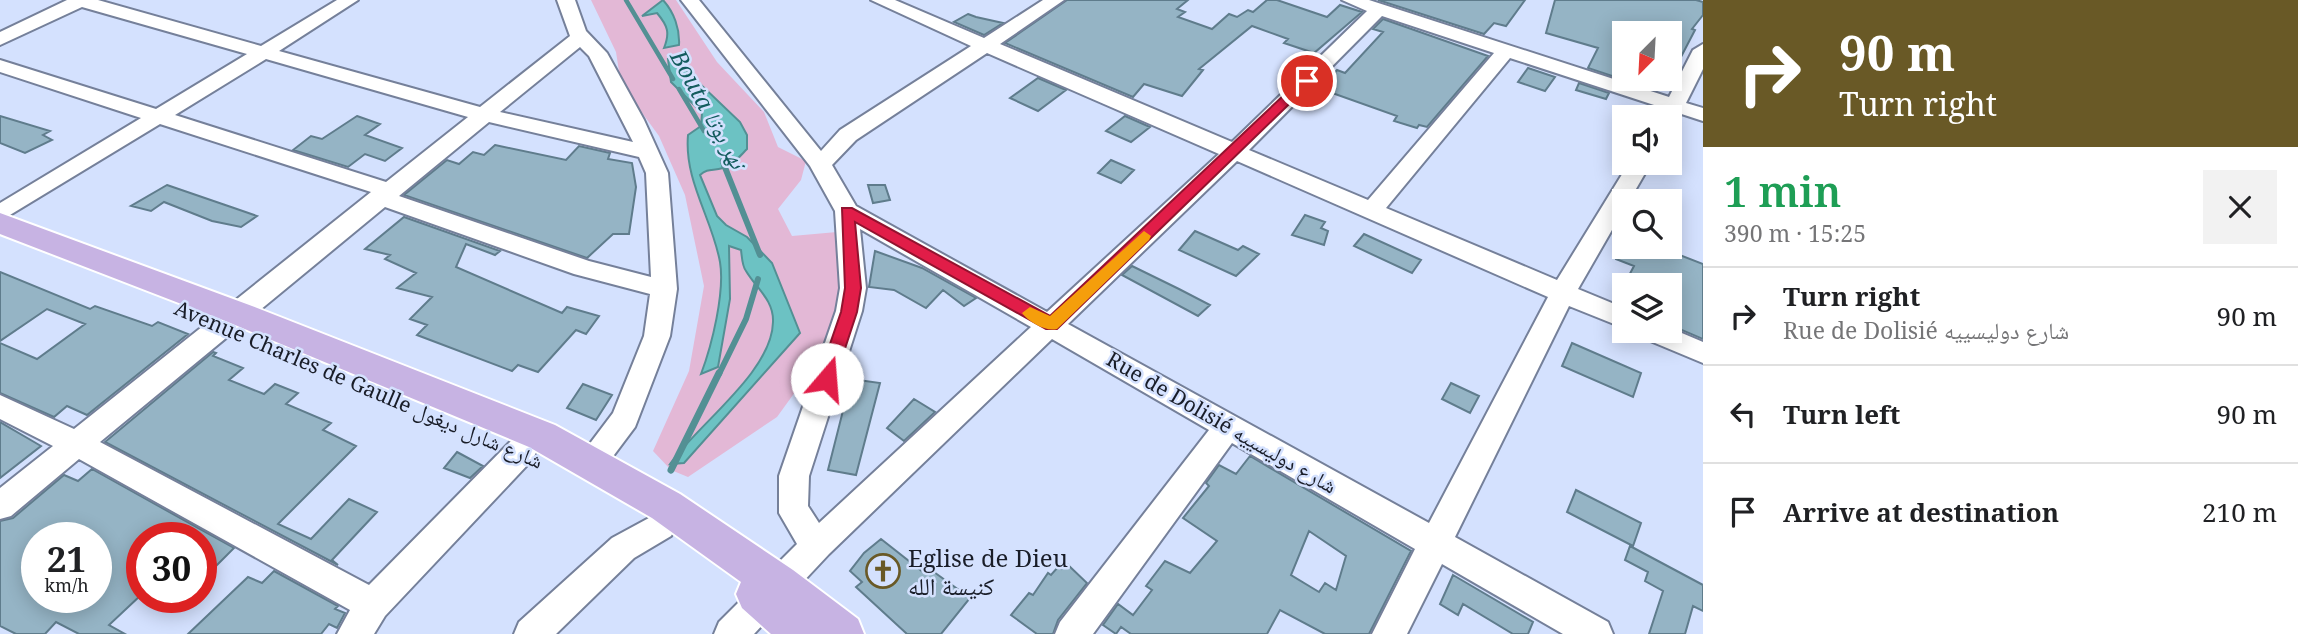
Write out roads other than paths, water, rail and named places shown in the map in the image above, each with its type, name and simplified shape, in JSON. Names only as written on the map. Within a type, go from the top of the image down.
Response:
[{"type":"main road","name":"Avenue Charles de Gaulle شارع شارل ديغول","points":[[0,223],[231,320],[522,450],[603,476]]},
{"type":"main road","name":"Avenue Charles de Gaulle شارع شارل ديغول","points":[[0,239],[231,320],[542,436],[603,476],[698,550],[842,634]]},
{"type":"main road","name":"Avenue Charles de Gaulle شارع شارل ديغول","points":[[770,591],[803,634]]},
{"type":"street","points":[[0,39],[79,0],[482,114],[647,152]]},
{"type":"street","points":[[0,213],[349,0]]},
{"type":"street","points":[[566,0],[580,37],[597,53],[634,120],[657,173],[664,289],[657,336],[603,476]]},
{"type":"street","points":[[690,0],[820,164],[847,212],[853,288],[849,312],[794,476],[790,503],[798,524],[818,544]]},
{"type":"street","points":[[880,0],[1370,212],[1612,313]]},
{"type":"street","points":[[820,164],[848,135],[1055,0]]},
{"type":"street","points":[[1351,0],[1380,4],[1665,105]]},
{"type":"street","points":[[1380,4],[1664,105]]},
{"type":"street","points":[[731,634],[818,544],[1234,152],[1380,4]]},
{"type":"street","points":[[0,506],[580,37]]},
{"type":"street","points":[[1675,105],[1703,50]]},
{"type":"street","points":[[1370,212],[1506,51]]},
{"type":"street","points":[[0,66],[158,116],[383,194],[583,268],[664,289]]},
{"type":"street","points":[[1682,108],[1703,109]]},
{"type":"street","points":[[1682,110],[1703,116]]},
{"type":"street","points":[[1389,634],[1563,292],[1633,175]]},
{"type":"street","name":"Rue de Dolisié شارع دوليسييه","points":[[847,212],[1051,324],[1596,634]]},
{"type":"street","points":[[1680,343],[1703,353]]},
{"type":"street","points":[[0,406],[150,481],[373,604]]},
{"type":"street","points":[[1072,634],[1228,426]]},
{"type":"street","points":[[354,634],[373,604],[522,450]]},
{"type":"street","points":[[531,634],[659,517]]},
{"type":"water","points":[[663,0],[673,15],[679,39],[679,45],[664,48],[667,34],[661,18],[657,13],[642,16]]},
{"type":"water","points":[[668,59],[674,59],[740,122],[747,135],[747,149],[736,160],[726,167],[708,170],[700,175],[717,216],[726,225],[747,237],[772,263],[800,333],[684,463],[670,464],[732,397],[760,360],[769,341],[773,314],[768,301],[745,269],[741,250],[729,246],[730,299],[718,367],[701,374],[716,318],[721,288],[720,262],[694,184],[688,152],[688,135],[701,126],[702,113],[671,82]]},
{"type":"waterway","name":"Bouta نهر بوتا","points":[[626,0],[673,79]]},
{"type":"waterway","name":"Bouta نهر بوتا","points":[[679,89],[704,131]]},
{"type":"waterway","name":"Bouta نهر بوتا","points":[[722,161],[724,167]]},
{"type":"waterway","name":"Bouta نهر بوتا","points":[[724,165],[760,255]]},
{"type":"waterway","name":"Bouta نهر بوتا","points":[[719,374],[746,319],[758,279]]},
{"type":"waterway","name":"Bouta نهر بوتا","points":[[671,470],[719,373]]},
{"type":"place","name":"Eglise de Dieu كنيسة الله","points":[[883,571]]}]
